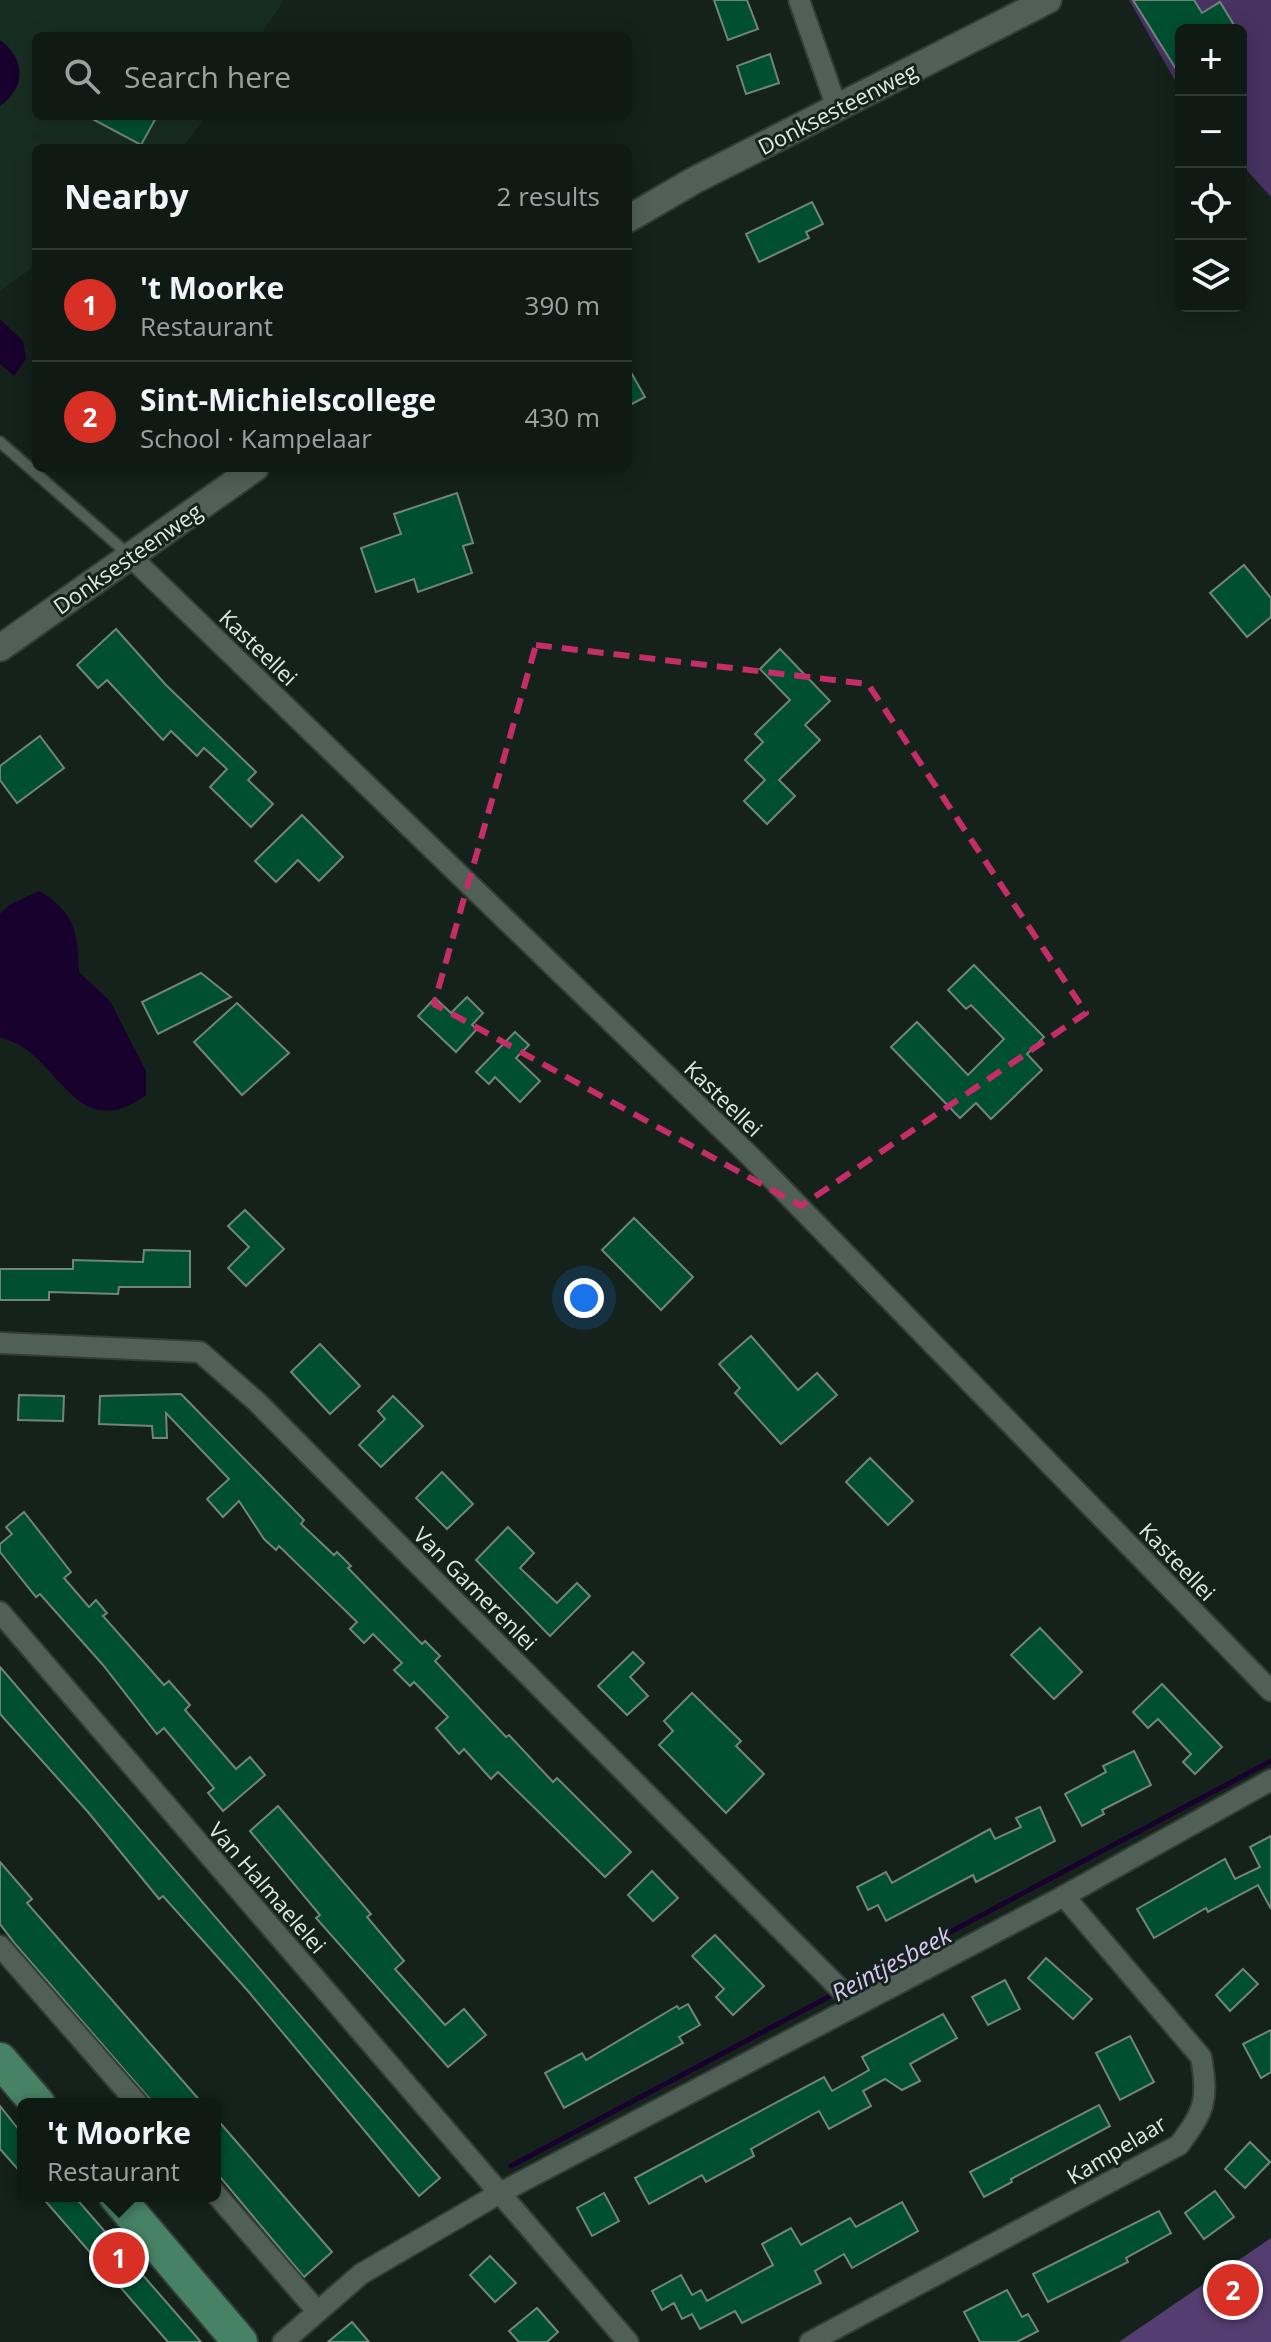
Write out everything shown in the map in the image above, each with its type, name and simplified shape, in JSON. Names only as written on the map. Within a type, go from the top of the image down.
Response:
[{"type":"main road","points":[[0,2060],[33,2098]]},
{"type":"main road","points":[[121,2202],[240,2342]]},
{"type":"street","points":[[799,0],[837,108]]},
{"type":"street","name":"Donksesteenweg","points":[[632,217],[693,181],[1048,0]]},
{"type":"street","name":"Donksesteenweg","points":[[0,648],[249,472]]},
{"type":"street","name":"Kasteellei","points":[[129,555],[750,1156],[1271,1691]]},
{"type":"street","name":"Van Gamerenlei","points":[[0,1343],[200,1352],[257,1402],[855,2004]]},
{"type":"street","name":"Van Halmaelelei","points":[[0,1612],[500,2193]]},
{"type":"street","points":[[283,2342],[361,2274],[500,2193],[1064,1896],[1271,1780]]},
{"type":"street","name":"Kampelaar","points":[[810,2342],[1179,2145],[1202,2114],[1206,2083],[1201,2057],[1064,1896]]},
{"type":"street","points":[[0,1946],[133,2098]]},
{"type":"street","points":[[500,2193],[628,2342]]},
{"type":"street","points":[[221,2200],[317,2311]]},
{"type":"lane","points":[[0,442],[32,470]]},
{"type":"lane","points":[[34,472],[129,555]]},
{"type":"highlighted area","points":[[536,645],[868,684],[1086,1013],[801,1206],[434,1004]]},
{"type":"shaded area","points":[[0,0],[284,0],[263,32],[32,32],[32,120],[203,120],[185,144],[32,144],[32,268],[0,291]]},
{"type":"shaded area","points":[[1129,0],[1271,0],[1271,197],[1247,171],[1247,24],[1175,24],[1175,80]]},
{"type":"shaded area","points":[[0,40],[15,56],[20,73],[15,91],[0,106]]},
{"type":"shaded area","points":[[0,319],[23,341],[26,359],[14,376],[0,364]]},
{"type":"shaded area","points":[[39,891],[67,915],[75,934],[79,972],[110,1001],[146,1071],[146,1095],[121,1108],[100,1110],[83,1103],[37,1059],[20,1046],[0,1038],[0,914],[9,905]]},
{"type":"shaded area","points":[[1271,2238],[1271,2342],[1119,2342]]},
{"type":"building","points":[[714,0],[747,0],[758,29],[728,40]]},
{"type":"building","points":[[1133,0],[1194,0],[1202,13],[1220,2],[1233,24],[1175,24],[1175,67]]},
{"type":"building","points":[[770,54],[779,83],[746,94],[737,66]]},
{"type":"building","points":[[94,120],[155,120],[139,144]]},
{"type":"building","points":[[812,202],[823,224],[806,232],[809,238],[759,262],[746,234]]},
{"type":"building","points":[[632,374],[645,397],[632,404]]},
{"type":"building","points":[[457,493],[473,543],[463,546],[472,573],[418,592],[414,579],[376,592],[361,548],[401,534],[394,514]]},
{"type":"building","points":[[1244,565],[1271,598],[1271,617],[1247,637],[1210,593]]},
{"type":"building","points":[[116,629],[166,685],[256,772],[248,780],[273,804],[251,827],[210,787],[227,769],[204,748],[197,756],[171,731],[163,740],[107,680],[98,688],[77,665]]},
{"type":"building","points":[[780,649],[830,701],[805,725],[820,740],[779,780],[795,796],[767,824],[744,801],[765,780],[745,760],[763,742],[755,734],[790,700],[760,669]]},
{"type":"building","points":[[40,736],[64,768],[17,803],[0,780],[0,766]]},
{"type":"building","points":[[302,815],[343,857],[319,881],[298,860],[276,882],[255,861]]},
{"type":"building","points":[[974,965],[1044,1037],[1027,1054],[1042,1070],[991,1119],[976,1103],[960,1118],[891,1047],[917,1022],[968,1075],[1004,1039],[971,1005],[966,1009],[948,990]]},
{"type":"building","points":[[201,973],[231,997],[158,1034],[142,1002]]},
{"type":"building","points":[[467,997],[483,1013],[472,1025],[477,1029],[456,1052],[418,1016],[435,998],[451,1013]]},
{"type":"building","points":[[237,1003],[289,1053],[242,1095],[194,1042]]},
{"type":"building","points":[[515,1032],[529,1045],[516,1058],[540,1081],[520,1102],[495,1077],[489,1084],[476,1072]]},
{"type":"building","points":[[245,1210],[284,1249],[246,1286],[228,1268],[249,1247],[228,1226]]},
{"type":"building","points":[[634,1218],[693,1277],[661,1310],[602,1250]]},
{"type":"building","points":[[144,1250],[190,1251],[190,1287],[119,1287],[118,1294],[49,1292],[49,1300],[0,1300],[0,1269],[73,1269],[73,1260],[143,1262]]},
{"type":"building","points":[[751,1336],[798,1390],[817,1373],[837,1395],[781,1444],[735,1393],[740,1388],[719,1364]]},
{"type":"building","points":[[320,1344],[360,1386],[330,1414],[291,1372]]},
{"type":"building","points":[[181,1394],[304,1520],[301,1524],[334,1555],[337,1552],[351,1566],[348,1568],[422,1644],[425,1641],[440,1656],[435,1661],[506,1737],[509,1735],[553,1782],[557,1778],[631,1852],[605,1877],[498,1772],[491,1779],[464,1749],[459,1754],[436,1728],[448,1717],[414,1682],[410,1686],[394,1670],[402,1663],[373,1634],[364,1643],[350,1629],[357,1622],[279,1546],[276,1550],[264,1539],[239,1501],[223,1517],[207,1499],[229,1479],[166,1413],[167,1438],[153,1438],[152,1426],[99,1424],[100,1396]]},
{"type":"building","points":[[19,1395],[64,1396],[63,1421],[18,1420]]},
{"type":"building","points":[[393,1396],[423,1426],[381,1467],[359,1445],[385,1419],[378,1411]]},
{"type":"building","points":[[870,1458],[913,1501],[888,1525],[846,1482]]},
{"type":"building","points":[[442,1472],[473,1504],[447,1529],[416,1498]]},
{"type":"building","points":[[24,1512],[71,1572],[64,1578],[89,1607],[96,1600],[107,1613],[103,1616],[164,1685],[169,1681],[190,1705],[185,1710],[236,1769],[250,1757],[265,1775],[223,1811],[208,1793],[214,1788],[164,1728],[157,1734],[103,1665],[40,1594],[36,1597],[0,1552],[0,1544],[12,1534],[6,1527]]},
{"type":"building","points":[[508,1527],[534,1553],[520,1568],[557,1603],[577,1583],[590,1596],[550,1636],[476,1560]]},
{"type":"building","points":[[1040,1628],[1082,1672],[1054,1699],[1011,1655]]},
{"type":"building","points":[[633,1652],[644,1663],[630,1677],[648,1696],[627,1715],[598,1686]]},
{"type":"building","points":[[0,1667],[440,2178],[419,2196],[248,1991],[163,1896],[159,1899],[88,1812],[0,1714]]},
{"type":"building","points":[[1162,1684],[1222,1747],[1195,1774],[1183,1762],[1191,1754],[1158,1719],[1148,1728],[1133,1712]]},
{"type":"building","points":[[692,1693],[741,1741],[736,1746],[764,1774],[726,1813],[659,1745],[673,1731],[664,1721]]},
{"type":"building","points":[[1134,1751],[1151,1785],[1102,1810],[1104,1814],[1082,1826],[1065,1794],[1106,1772],[1103,1766]]},
{"type":"building","points":[[278,1806],[371,1914],[367,1917],[404,1961],[395,1969],[445,2025],[464,2009],[486,2035],[448,2067],[316,1918],[320,1915],[250,1831]]},
{"type":"building","points":[[1040,1807],[1055,1841],[976,1882],[973,1875],[886,1921],[878,1905],[868,1910],[857,1887],[886,1872],[892,1883],[990,1829],[995,1839],[1021,1827],[1016,1818]]},
{"type":"building","points":[[1271,1836],[1271,1909],[1258,1885],[1208,1912],[1206,1908],[1154,1938],[1137,1909],[1225,1859],[1235,1879],[1260,1867],[1250,1847]]},
{"type":"building","points":[[0,1862],[32,1899],[27,1903],[198,2098],[149,2098],[0,1924]]},
{"type":"building","points":[[652,1871],[678,1898],[653,1921],[628,1895]]},
{"type":"building","points":[[715,1935],[764,1986],[733,2015],[716,1997],[724,1989],[692,1956]]},
{"type":"building","points":[[1046,1958],[1092,1999],[1073,2019],[1028,1978]]},
{"type":"building","points":[[1243,1969],[1258,1984],[1230,2011],[1216,1995]]},
{"type":"building","points":[[1005,1980],[1020,2009],[988,2025],[972,1997]]},
{"type":"building","points":[[688,2004],[700,2025],[679,2037],[683,2043],[564,2108],[545,2073],[582,2053],[586,2060],[677,2006],[679,2009]]},
{"type":"building","points":[[943,2014],[957,2038],[910,2064],[920,2081],[902,2090],[885,2079],[863,2091],[871,2106],[829,2129],[819,2111],[751,2149],[754,2156],[706,2182],[702,2175],[649,2204],[635,2178],[824,2077],[832,2091],[869,2070],[862,2057]]},
{"type":"building","points":[[1271,2030],[1271,2072],[1261,2078],[1243,2044]]},
{"type":"building","points":[[1130,2036],[1154,2082],[1120,2100],[1096,2053]]},
{"type":"building","points":[[1099,2105],[1110,2126],[1011,2179],[1012,2182],[984,2197],[970,2172]]},
{"type":"building","points":[[0,2106],[17,2127],[17,2168],[0,2149]]},
{"type":"building","points":[[221,2124],[332,2252],[304,2277],[221,2178]]},
{"type":"building","points":[[1250,2142],[1270,2162],[1245,2188],[1225,2169]]},
{"type":"building","points":[[1215,2191],[1234,2217],[1204,2239],[1185,2213]]},
{"type":"building","points":[[604,2193],[619,2221],[592,2236],[577,2208]]},
{"type":"building","points":[[46,2202],[79,2202],[201,2342],[168,2342]]},
{"type":"building","points":[[902,2202],[918,2231],[852,2268],[844,2254],[815,2271],[821,2283],[742,2323],[735,2311],[700,2329],[692,2314],[682,2319],[674,2303],[662,2310],[652,2291],[681,2275],[692,2295],[701,2290],[707,2301],[773,2265],[762,2244],[791,2228],[801,2245],[850,2218],[856,2227]]},
{"type":"building","points":[[1159,2211],[1171,2233],[1126,2258],[1128,2262],[1048,2302],[1033,2274]]},
{"type":"building","points":[[490,2256],[516,2283],[495,2302],[470,2275]]},
{"type":"building","points":[[1007,2290],[1022,2317],[1028,2314],[1038,2331],[1017,2342],[980,2342],[964,2312]]},
{"type":"building","points":[[537,2308],[558,2332],[547,2342],[519,2342],[509,2331]]},
{"type":"building","points":[[352,2322],[369,2342],[328,2342]]},
{"type":"waterway","name":"Reintjesbeek","points":[[845,1988],[1271,1761]]},
{"type":"waterway","name":"Reintjesbeek","points":[[511,2166],[836,1993]]},
{"type":"place","name":"'t Moorke","points":[[119,2258]]},
{"type":"place","name":"Sint-Michielscollege","points":[[1233,2290]]}]
